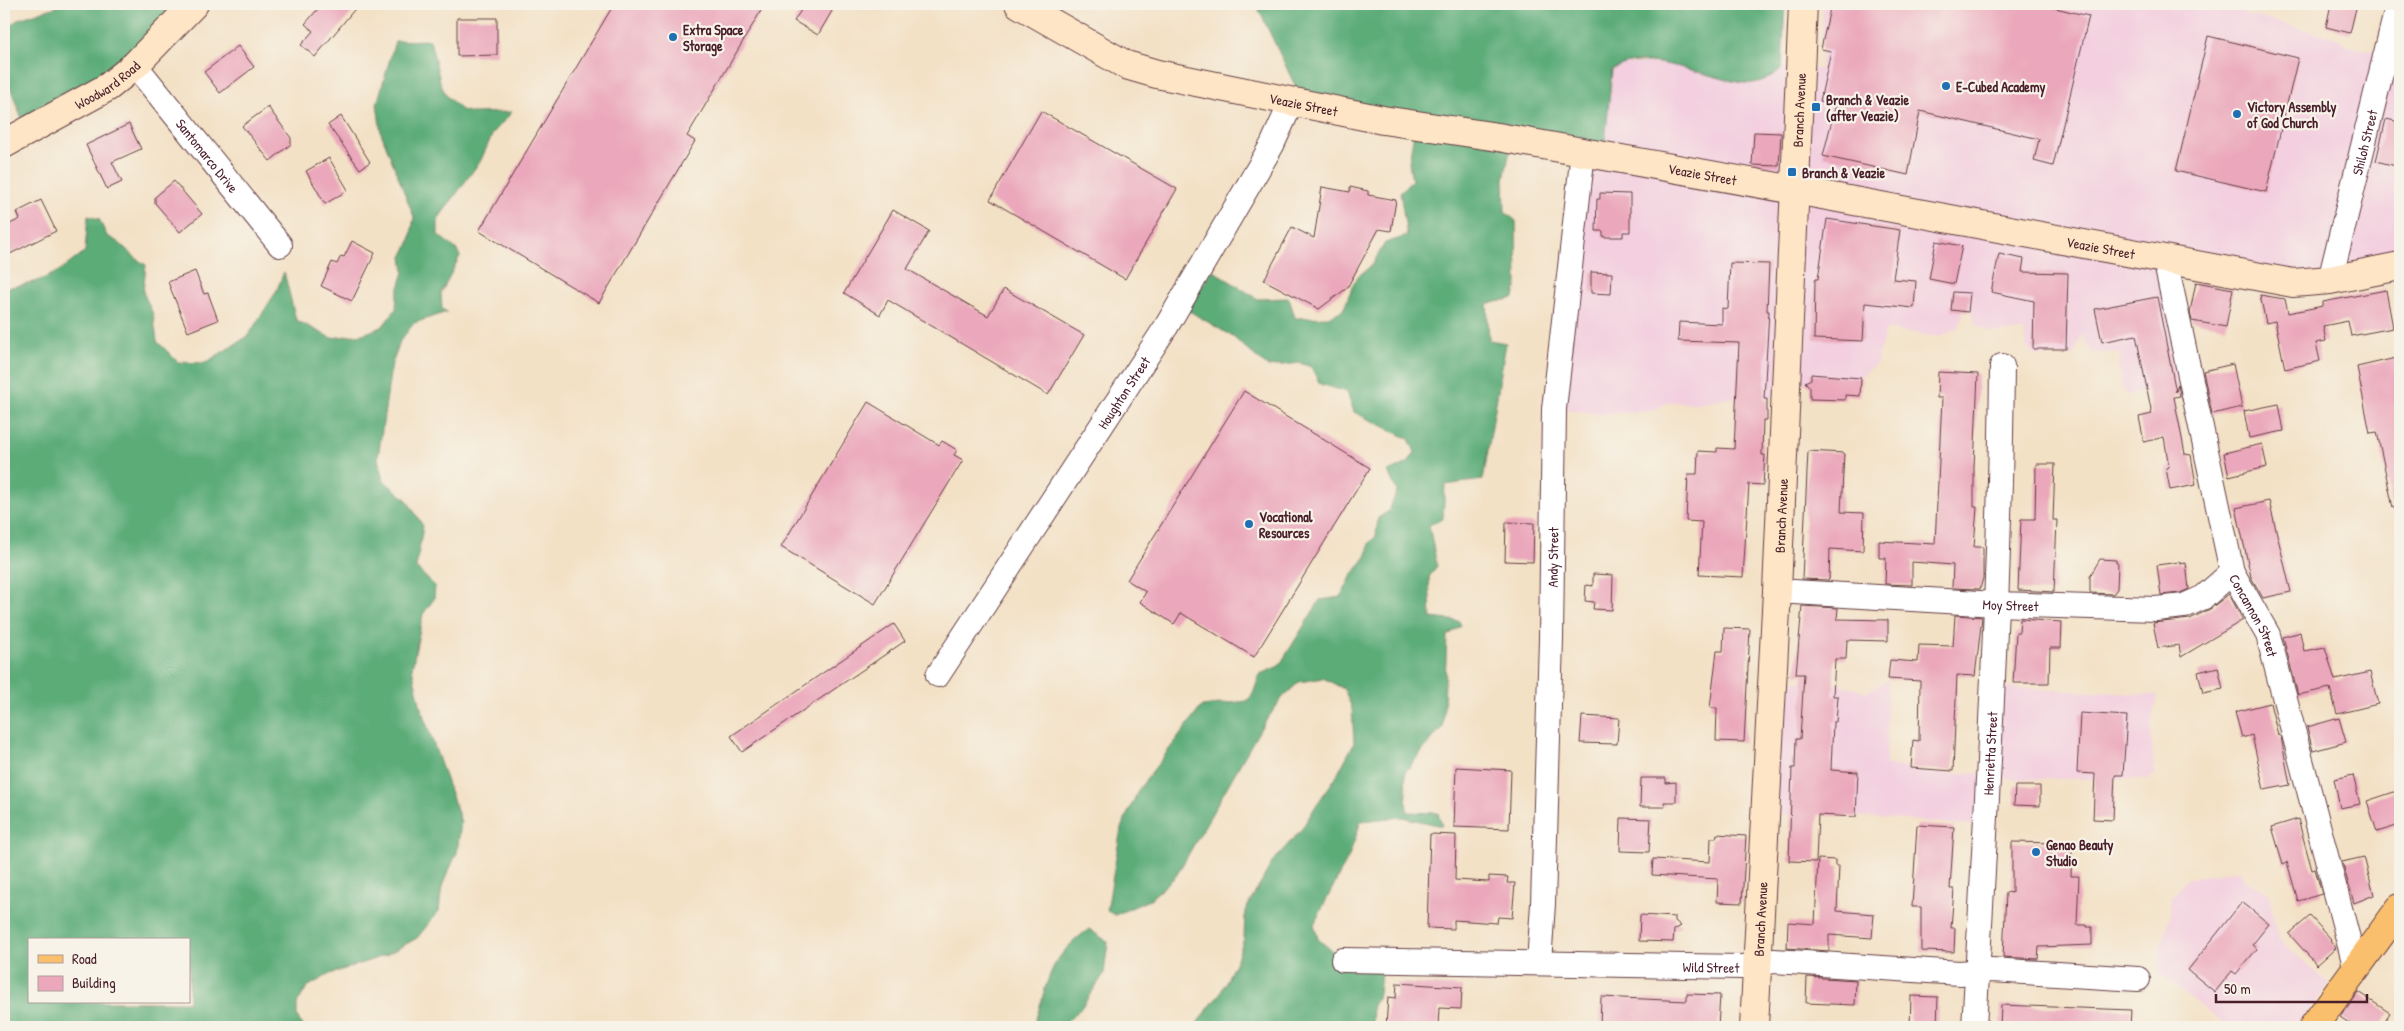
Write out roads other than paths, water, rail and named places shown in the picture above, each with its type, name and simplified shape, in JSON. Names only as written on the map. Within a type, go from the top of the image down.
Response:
[{"type":"main road","points":[[2312,1027],[2400,908]]},
{"type":"street","name":"Woodward Road","points":[[4,144],[108,88],[135,65],[194,4]]},
{"type":"street","name":"Veazie Street","points":[[1019,4],[1126,66],[1384,120],[1583,152],[2293,282],[2330,280],[2400,268]]},
{"type":"street","name":"Branch Avenue","points":[[1754,1027],[1777,592],[1803,4]]},
{"type":"street","name":"Shiloh Street","points":[[2330,280],[2394,47],[2398,4]]},
{"type":"street","name":"Santomarco Drive","points":[[135,65],[280,245]]},
{"type":"street","name":"Houghton Street","points":[[938,675],[1166,327],[1267,154],[1292,101]]},
{"type":"street","name":"Andy Street","points":[[1539,963],[1544,894],[1554,409],[1583,152]]},
{"type":"street","name":"Concannon Street","points":[[2165,259],[2232,572],[2268,635],[2356,969]]},
{"type":"street","name":"Henrietta Street","points":[[1974,1027],[1996,604],[2001,479],[2002,366]]},
{"type":"street","name":"Moy Street","points":[[1777,592],[1996,604],[2156,609],[2184,606],[2204,597],[2232,572]]},
{"type":"street","name":"Wild Street","points":[[1343,960],[1742,967],[1774,961],[1960,973],[1977,971],[2138,979]]},
{"type":"place","name":"Extra Space Storage","points":[[673,37]]},
{"type":"place","name":"E-Cubed Academy","points":[[1946,86]]},
{"type":"place","name":"Branch & Veazie (after Veazie)","points":[[1816,107]]},
{"type":"place","name":"Victory Assembly of God Church","points":[[2237,114]]},
{"type":"place","name":"Branch & Veazie","points":[[1792,172]]},
{"type":"place","name":"Vocational Resources","points":[[1249,524]]},
{"type":"place","name":"Genao Beauty Studio","points":[[2036,852]]}]
